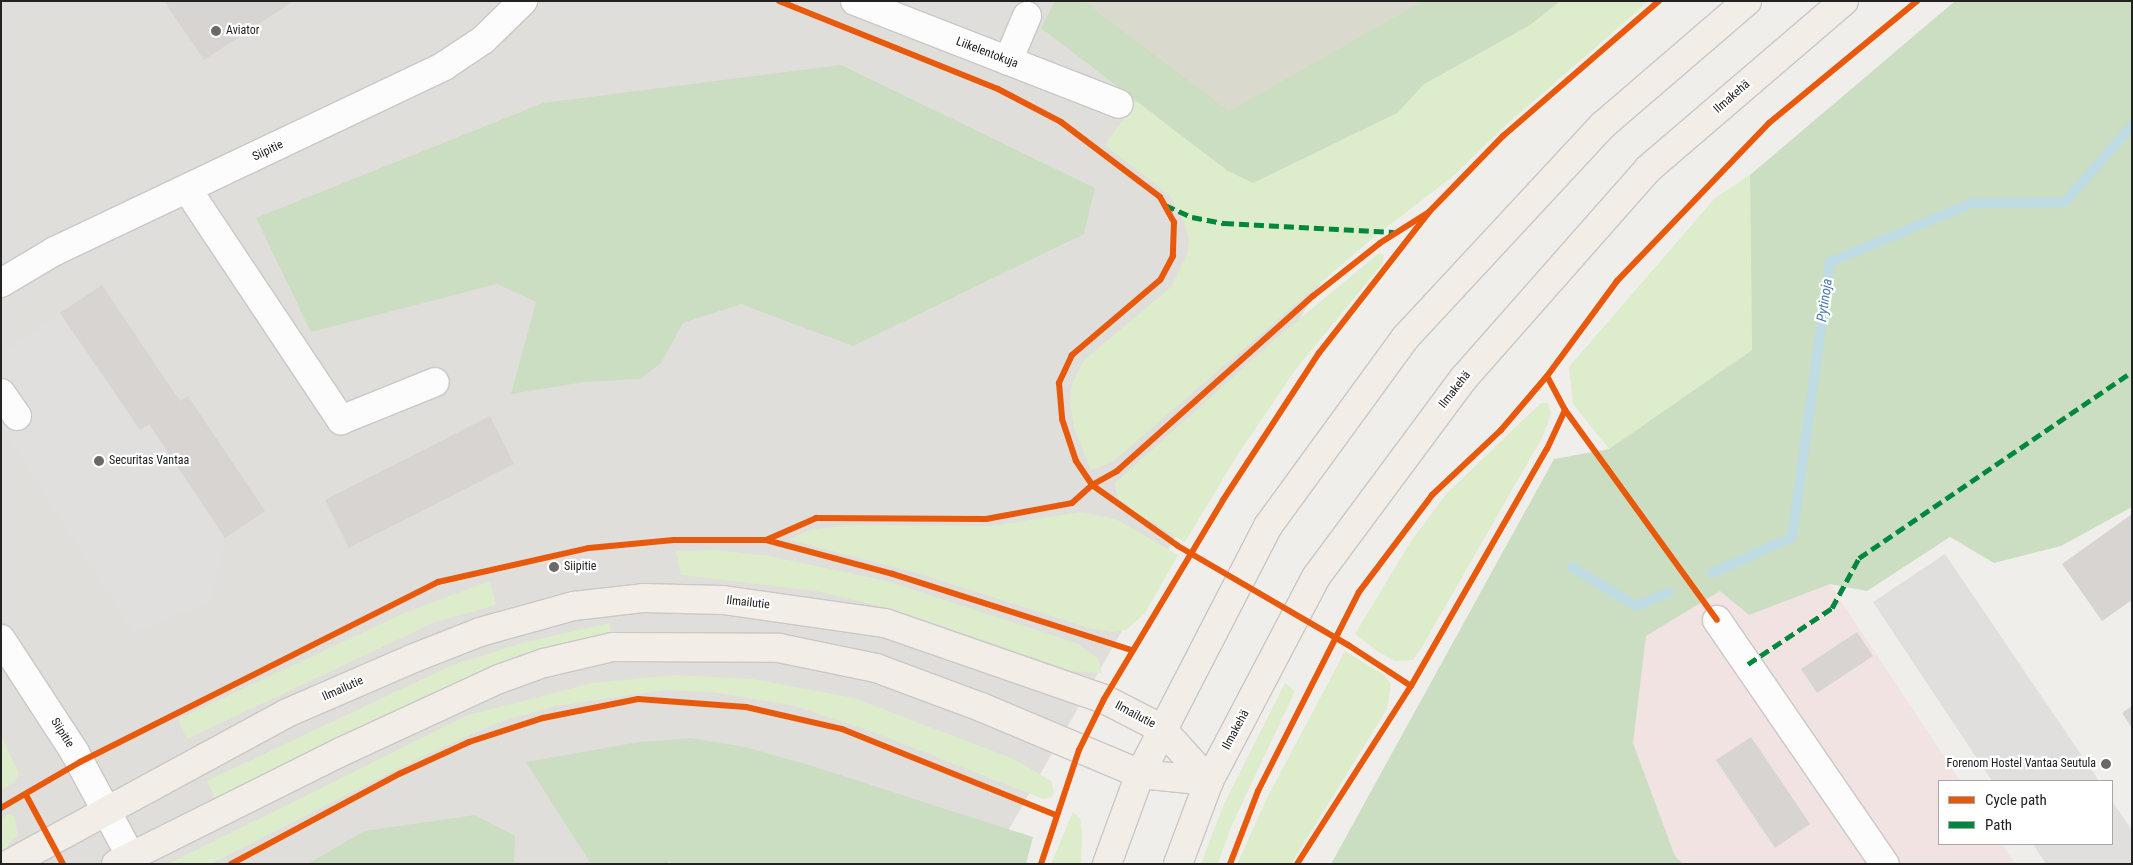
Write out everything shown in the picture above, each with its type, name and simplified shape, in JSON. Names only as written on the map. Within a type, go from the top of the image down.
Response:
[{"type":"main road","points":[[1107,864],[1140,774],[1268,526],[1405,338],[1602,124],[1747,1]]},
{"type":"main road","name":"Ilmakehä","points":[[1178,864],[1209,781],[1316,577],[1463,379],[1648,169],[1844,1]]},
{"type":"main road","name":"Ilmailutie","points":[[9,864],[107,809],[288,713],[414,658],[480,632],[574,606],[643,598],[723,600],[885,623],[1104,699],[1162,729],[1209,781]]},
{"type":"main road","points":[[124,860],[343,751],[490,683],[544,663],[613,647],[779,648],[876,668],[982,707],[1140,774],[1209,781]]},
{"type":"street","name":"Siipitie","points":[[1,284],[55,251],[444,66],[483,40],[523,1]]},
{"type":"street","name":"Liikelentokuja","points":[[855,1],[1119,104]]},
{"type":"street","points":[[1008,61],[1027,16]]},
{"type":"street","points":[[187,189],[341,420],[435,382]]},
{"type":"street","points":[[1,394],[17,416]]},
{"type":"street","points":[[1717,620],[1885,864]]},
{"type":"street","name":"Siipitie","points":[[1,639],[62,732],[107,809],[124,860]]},
{"type":"shaded area","points":[[1,1],[1575,1],[1391,159],[1001,843],[995,864],[1,864]]},
{"type":"shaded area","points":[[1084,1],[1423,1],[1229,111]]},
{"type":"shaded area","name":"Securitas Vantaa","points":[[60,313],[139,430],[149,424],[225,538],[210,601],[133,632],[1,425],[1,355]]},
{"type":"shaded area","points":[[1945,554],[2098,780],[1991,780],[1873,602]]},
{"type":"shaded area","points":[[1830,584],[1959,780],[1938,780],[1938,845],[2003,845],[2015,864],[1683,864],[1675,856],[1633,743],[1645,636],[1720,590],[1749,615]]},
{"type":"shaded area","points":[[2113,802],[2132,830],[2132,864],[2046,864],[2034,845],[2113,845]]},
{"type":"green space","points":[[1055,1],[1084,1],[1229,111],[1423,1],[1560,1],[1530,25],[1424,84],[1397,113],[1253,183],[1228,171],[1041,28]]},
{"type":"green space","points":[[1560,1],[1649,1],[1506,125],[1452,177],[1374,237],[1112,462],[1091,470],[1074,428],[1070,401],[1072,384],[1084,360],[1171,287],[1187,255],[1189,240],[1184,222],[1170,196],[1105,145],[1136,101],[1228,171],[1397,113],[1424,84],[1530,25]]},
{"type":"green space","points":[[1955,1],[2132,1],[2132,507],[2061,546],[1994,563],[1950,537],[1867,591],[1830,584],[1749,615],[1720,591],[1646,636],[1633,743],[1675,856],[1683,864],[1331,864],[1554,459],[1609,449],[1752,350],[1750,175]]},
{"type":"green space","points":[[841,65],[1095,188],[1084,234],[853,346],[741,304],[683,323],[661,363],[640,379],[584,382],[511,394],[536,302],[497,284],[311,332],[256,218],[543,103]]},
{"type":"green space","points":[[1750,175],[1752,350],[1609,449],[1573,404],[1569,367],[1715,198]]},
{"type":"green space","points":[[1379,253],[1384,255],[1382,264],[1296,369],[1238,454],[1185,542],[1133,511],[1117,497],[1115,483],[1273,341]]},
{"type":"green space","points":[[1541,403],[1548,403],[1551,413],[1543,436],[1422,647],[1413,660],[1395,661],[1377,651],[1355,634],[1410,543],[1446,494]]},
{"type":"green space","points":[[1081,512],[1116,519],[1178,555],[1145,613],[1126,630],[1110,632],[1089,628],[917,573],[789,540],[809,530],[846,525],[992,526]]},
{"type":"green space","points":[[716,550],[769,556],[887,581],[1078,644],[1098,659],[1102,673],[1073,671],[893,609],[816,591],[681,575],[676,551]]},
{"type":"green space","points":[[490,581],[496,605],[435,622],[187,739],[178,719],[402,614]]},
{"type":"green space","points":[[609,623],[611,633],[564,644],[215,799],[207,781],[450,666],[522,643]]},
{"type":"green space","points":[[1345,651],[1384,675],[1391,684],[1387,709],[1291,864],[1237,864],[1267,798]]},
{"type":"green space","points":[[674,675],[752,679],[854,698],[1016,760],[1051,781],[1054,793],[1052,797],[1043,799],[873,732],[795,706],[711,692],[666,690],[556,706],[497,723],[419,758],[211,864],[168,864],[468,715],[592,683]]},
{"type":"green space","points":[[1285,683],[1295,691],[1231,827],[1218,864],[1201,864],[1223,806]]},
{"type":"green space","points":[[1,735],[19,774],[15,781],[1,790]]},
{"type":"green space","points":[[691,738],[745,747],[809,765],[1033,837],[1026,864],[672,864],[670,861],[665,864],[591,864],[526,762],[639,742]]},
{"type":"green space","points":[[1073,812],[1080,818],[1082,832],[1081,864],[1051,864]]},
{"type":"green space","points":[[9,814],[15,817],[18,835],[1,852],[1,818]]},
{"type":"green space","points":[[475,815],[515,836],[514,864],[308,864],[364,831]]},
{"type":"building","name":"Aviator","points":[[164,1],[291,1],[292,2],[204,60]]},
{"type":"building","points":[[102,285],[180,401],[188,396],[265,511],[225,538],[149,424],[140,430],[60,313]]},
{"type":"building","points":[[490,416],[514,464],[349,548],[325,500]]},
{"type":"building","points":[[2132,514],[2132,600],[2102,621],[2062,564]]},
{"type":"building","points":[[1857,632],[1873,656],[1817,693],[1801,669]]},
{"type":"building","points":[[2132,706],[2132,728],[2122,713]]},
{"type":"building","points":[[1751,737],[1810,824],[1775,848],[1716,760]]},
{"type":"waterway","name":"Pytinoja","points":[[1712,573],[1792,537],[1830,262],[1972,203],[2065,202],[2132,125]]},
{"type":"waterway","points":[[1572,567],[1636,606],[1669,592]]},
{"type":"marked path","points":[[1165,205],[1192,217],[1224,223],[1394,232]]},
{"type":"marked path","points":[[1748,664],[1832,608],[1859,558],[2132,372]]},
{"type":"cycle path","points":[[779,1],[998,89],[1061,122],[1160,197],[1174,222],[1173,256],[1160,280],[1072,355],[1059,383],[1062,419],[1076,461],[1092,485],[1178,546],[1348,645],[1411,686],[1547,449],[1565,410],[1547,376]]},
{"type":"cycle path","points":[[1041,864],[1079,750],[1104,699],[1223,500],[1319,353],[1429,212],[1503,136],[1659,1]]},
{"type":"cycle path","points":[[1230,864],[1258,791],[1359,592],[1432,495],[1501,430],[1547,376],[1617,281],[1769,123],[1917,1]]},
{"type":"cycle path","points":[[1,808],[80,762],[438,582],[589,548],[674,540],[766,540],[816,518],[986,519],[1072,503],[1092,485],[1117,471],[1313,296],[1380,243],[1429,212]]},
{"type":"cycle path","points":[[1565,410],[1717,620]]},
{"type":"cycle path","points":[[766,540],[893,574],[1131,650]]},
{"type":"cycle path","points":[[1297,864],[1411,686]]},
{"type":"cycle path","points":[[231,864],[399,774],[469,742],[543,718],[638,699],[746,707],[842,729],[1056,815]]},
{"type":"cycle path","points":[[26,795],[63,864]]},
{"type":"place","name":"Aviator","points":[[216,31]]},
{"type":"place","name":"Securitas Vantaa","points":[[99,461]]},
{"type":"place","name":"Siipitie","points":[[554,567]]},
{"type":"place","name":"Forenom Hostel Vantaa Seutula","points":[[2106,764]]}]
